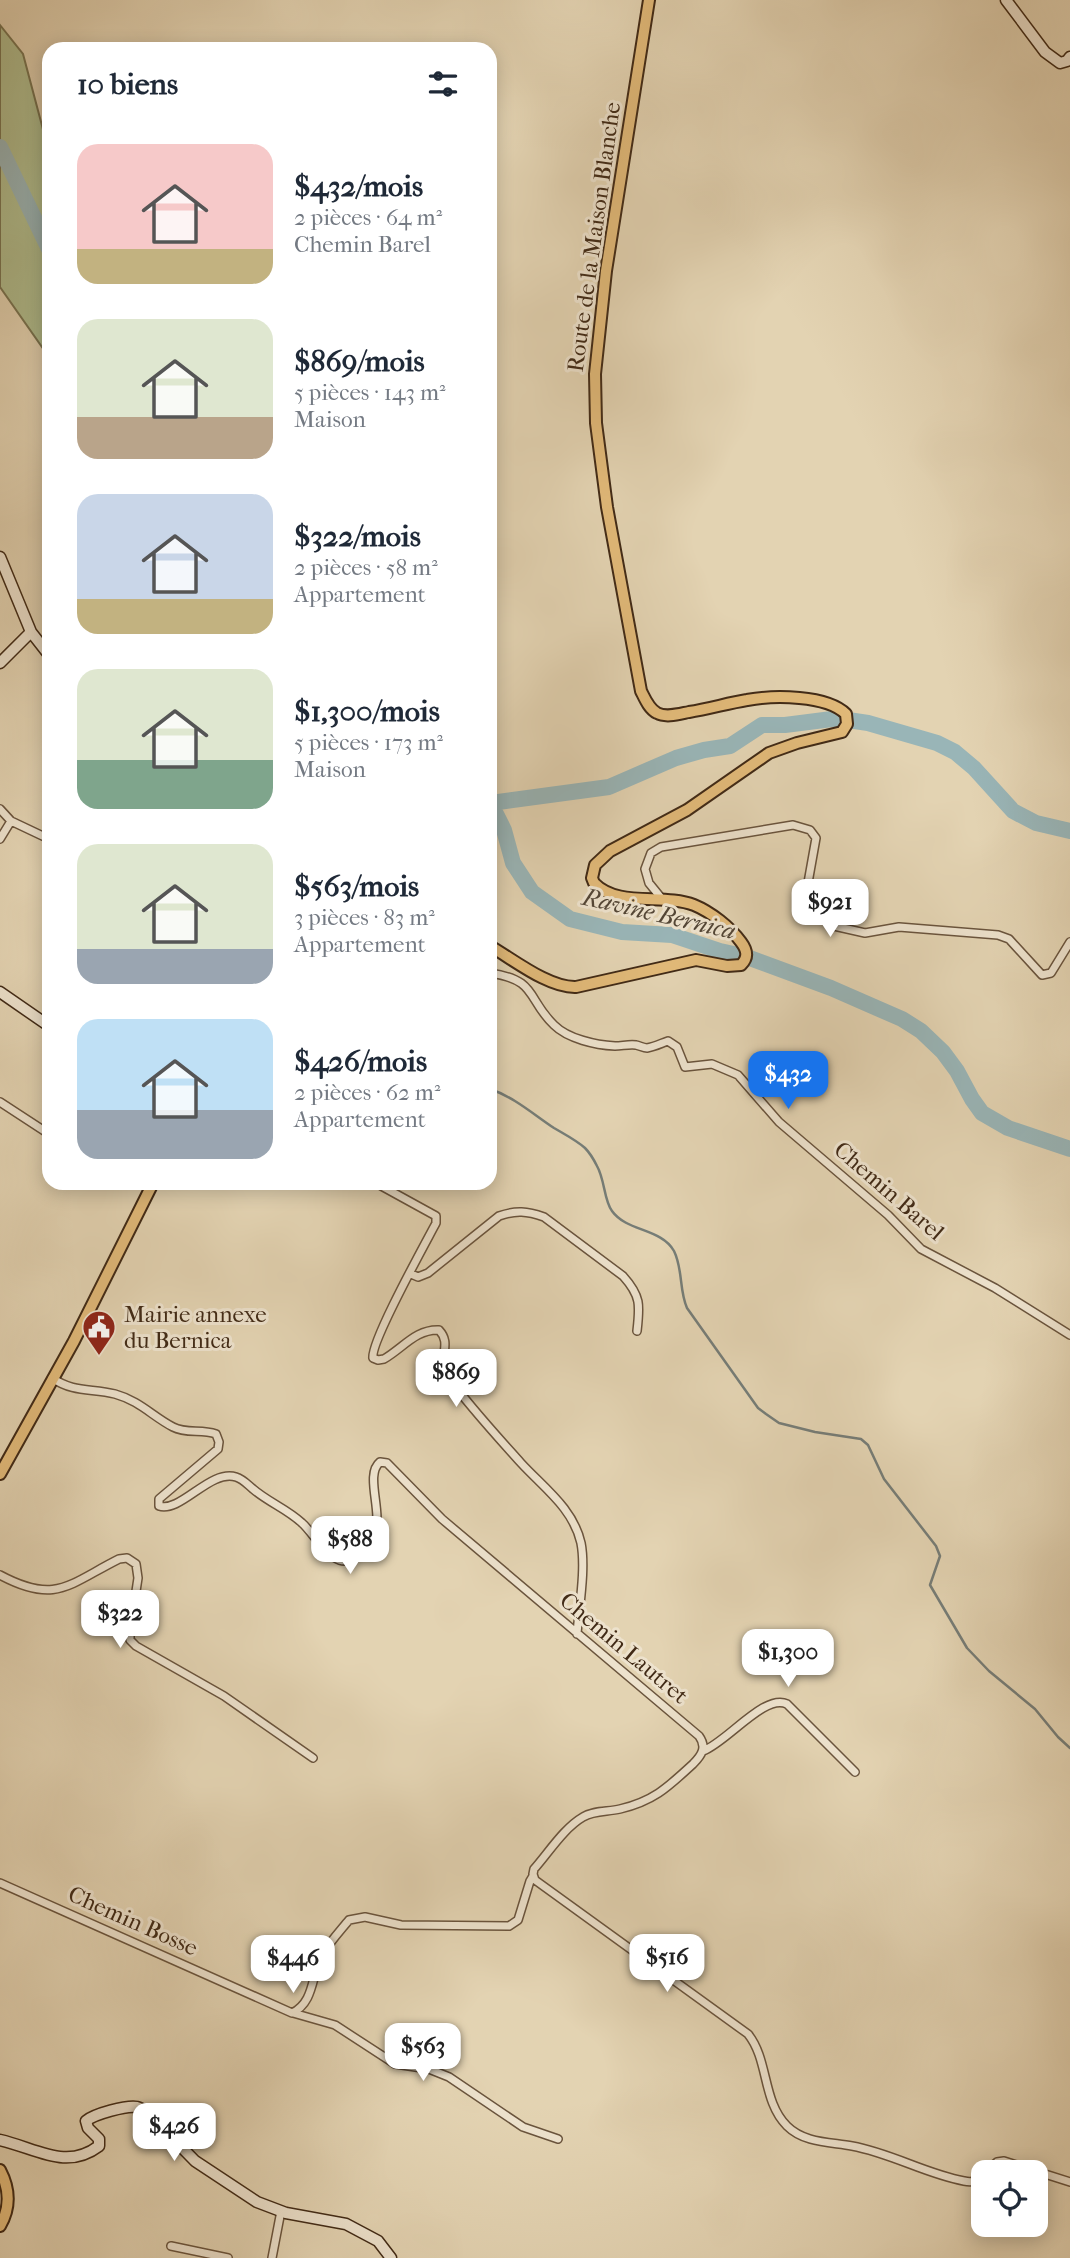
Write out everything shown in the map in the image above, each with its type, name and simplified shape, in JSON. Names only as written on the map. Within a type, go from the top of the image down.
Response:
[{"type":"main road","name":"Route de la Maison Blanche","points":[[497,950],[565,988],[696,960],[736,967],[745,962],[746,949],[736,936],[705,911],[694,905],[605,892],[594,883],[595,865],[610,851],[687,810],[769,753],[842,732],[847,724],[846,714],[839,707],[825,702],[793,698],[763,698],[666,715],[654,712],[641,691],[607,507],[596,423],[595,374],[606,271],[649,0]]},
{"type":"main road","points":[[0,1474],[74,1342],[150,1190]]},
{"type":"main road","points":[[0,2170],[6,2180],[9,2197],[0,2226]]},
{"type":"street","points":[[1006,0],[1045,52],[1060,63],[1068,61],[1070,57]]},
{"type":"street","points":[[0,557],[31,632],[42,646]]},
{"type":"street","points":[[0,663],[31,632]]},
{"type":"street","points":[[0,809],[10,821],[42,836]]},
{"type":"street","points":[[0,839],[10,821]]},
{"type":"street","points":[[662,899],[649,883],[645,869],[651,853],[661,847],[793,825],[810,830],[816,838],[806,894],[813,911],[834,926],[864,933],[899,927],[998,934],[1009,939],[1042,975],[1051,974],[1070,942]]},
{"type":"street","name":"Chemin Barel","points":[[497,974],[514,977],[530,990],[555,1026],[569,1035],[604,1045],[647,1048],[668,1041],[677,1047],[685,1067],[712,1064],[738,1075],[779,1122],[888,1215],[921,1249],[995,1288],[1070,1335]]},
{"type":"street","points":[[0,992],[42,1022]]},
{"type":"street","points":[[0,1102],[42,1129]]},
{"type":"street","points":[[389,1190],[436,1216],[436,1223],[375,1343],[373,1358],[384,1359],[429,1329],[439,1330],[444,1336],[444,1366],[448,1377],[495,1434],[553,1494],[574,1524],[582,1556],[577,1634]]},
{"type":"street","points":[[411,1274],[418,1277],[428,1273],[499,1216],[513,1211],[531,1212],[544,1217],[623,1276],[639,1298],[637,1331]]},
{"type":"street","name":"Chemin Lautret","points":[[52,1378],[76,1390],[113,1394],[137,1402],[172,1427],[216,1434],[218,1449],[159,1499],[159,1506],[170,1506],[202,1486],[226,1476],[234,1476],[297,1519],[337,1560],[347,1562],[354,1559],[371,1541],[378,1525],[373,1475],[376,1465],[380,1462],[387,1463],[442,1520],[699,1736],[703,1742],[703,1751]]},
{"type":"street","points":[[0,1575],[18,1585],[42,1591],[66,1587],[119,1559],[127,1558],[136,1564],[138,1578],[130,1640],[224,1696],[313,1758]]},
{"type":"street","points":[[292,2013],[307,2001],[320,1958],[349,1920],[365,1917],[401,1925],[509,1926],[518,1920],[534,1869],[573,1825],[584,1816],[618,1810],[663,1793],[703,1751],[725,1739],[767,1704],[781,1701],[787,1704],[855,1772]]},
{"type":"street","points":[[533,1877],[539,1884],[748,2034],[756,2044],[776,2109],[786,2126],[798,2135],[815,2141],[854,2146],[900,2159],[933,2173],[971,2182]]},
{"type":"street","name":"Chemin Bosse","points":[[0,1882],[292,2013],[335,2025],[396,2064],[429,2069],[449,2077],[523,2127],[558,2139]]},
{"type":"street","points":[[0,2140],[60,2158],[77,2159],[99,2146],[99,2139],[88,2128],[86,2121],[91,2116],[139,2107],[195,2161],[257,2202],[281,2211],[346,2224],[378,2241],[391,2258]]},
{"type":"street","points":[[1048,2175],[1070,2182]]},
{"type":"street","points":[[271,2258],[281,2211]]},
{"type":"street","points":[[171,2246],[228,2258]]},
{"type":"green space","points":[[0,25],[23,54],[42,126],[42,347],[0,287]]},
{"type":"waterway","name":"Ravine Bernica","points":[[0,147],[42,234]]},
{"type":"waterway","points":[[497,802],[609,787],[676,758],[730,746],[762,725],[832,719],[868,723],[937,743],[955,752],[974,768],[1013,811],[1036,823],[1070,831]]},
{"type":"waterway","name":"Ravine Bernica","points":[[497,816],[504,830],[513,863],[532,892],[570,919],[622,932],[672,935],[747,957],[831,988],[902,1019],[921,1031],[943,1052],[982,1113],[1008,1128],[1070,1149]]},
{"type":"waterway","points":[[497,1091],[585,1148],[600,1172],[607,1202],[618,1218],[661,1238],[674,1251],[687,1308],[758,1408],[779,1423],[861,1439],[868,1445],[884,1479],[936,1546],[940,1556],[930,1585],[967,1648],[989,1671],[1035,1709],[1070,1748]]},
{"type":"place","name":"Mairie annexe du Bernica","points":[[99,1357]]}]
